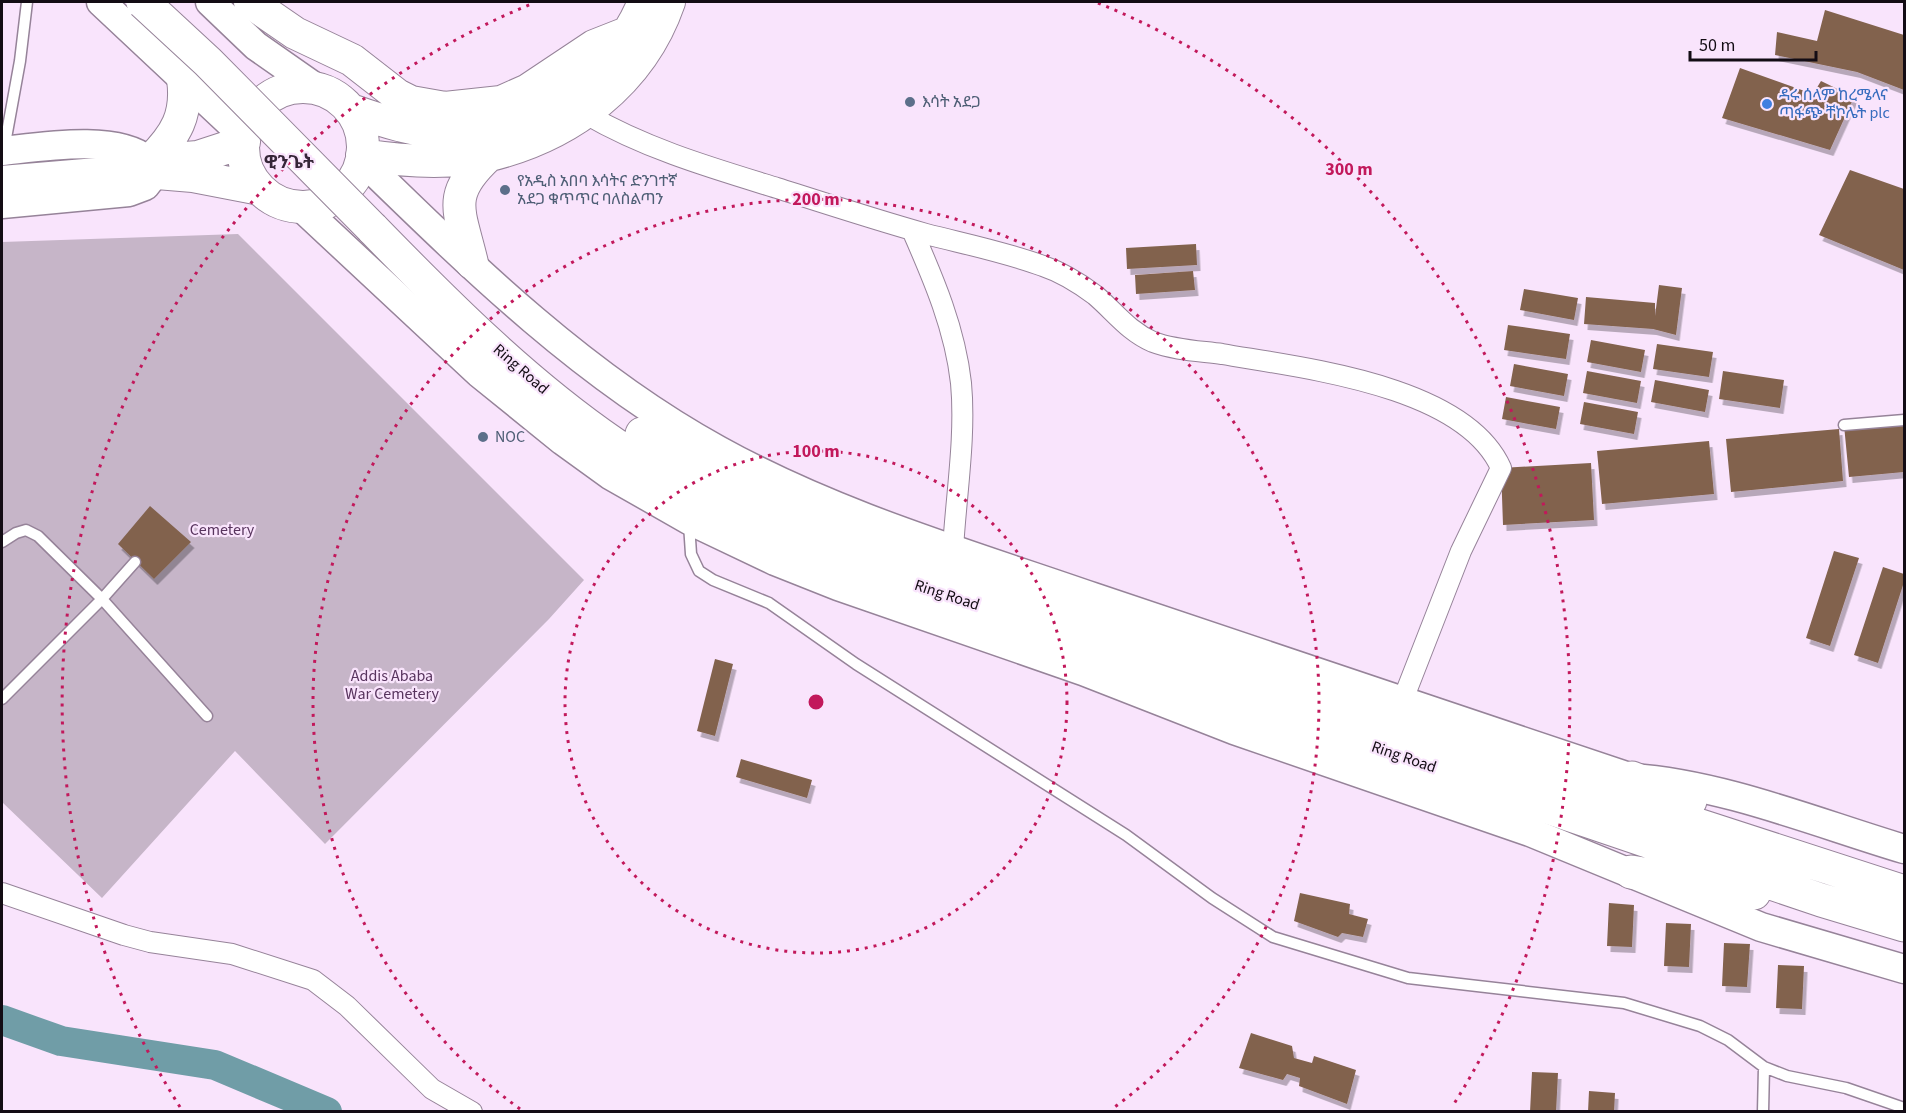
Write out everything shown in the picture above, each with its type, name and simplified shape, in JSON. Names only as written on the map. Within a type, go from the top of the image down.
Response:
[{"type":"highway","name":"Ring Road","points":[[143,2],[208,62],[417,274],[530,379],[614,444],[695,493],[748,520],[875,571],[1090,644],[1249,705],[1503,776]]},
{"type":"highway","name":"Ring Road","points":[[173,2],[516,340],[554,374],[671,452],[783,509],[858,538],[1092,620],[1503,776],[1830,886],[1905,925]]},
{"type":"highway","points":[[1631,872],[1780,897],[1830,886],[1819,854],[1632,778]]},
{"type":"highway","name":"Ring Road","points":[[1830,886],[1905,892]]},
{"type":"main road","points":[[101,2],[244,139]]},
{"type":"main road","points":[[210,2],[256,46],[316,88],[335,96],[351,110],[398,124],[449,132],[509,124],[559,101],[602,67],[627,33],[644,2]]},
{"type":"main road","points":[[250,2],[295,33],[352,60],[397,95],[411,102],[445,108],[501,102],[528,90],[594,46],[627,33]]},
{"type":"main road","points":[[362,158],[445,160],[488,156],[550,134],[586,114],[620,84],[647,48],[669,2]]},
{"type":"main road","points":[[2,204],[129,192],[145,186],[151,164],[178,128],[185,108],[183,79]]},
{"type":"main road","points":[[260,189],[247,167],[244,139],[255,111],[276,93],[289,88],[316,88]]},
{"type":"main road","points":[[2,158],[151,164],[260,189],[279,202],[301,207],[321,204],[340,194],[357,173],[362,158],[363,140],[351,110]]},
{"type":"main road","points":[[2,182],[133,171],[151,164],[198,157],[244,139]]},
{"type":"main road","points":[[472,263],[459,211],[460,198],[468,175],[488,156]]},
{"type":"main road","points":[[362,158],[539,326],[591,365],[717,450],[835,506],[953,549],[1632,778],[1705,790],[1905,849]]},
{"type":"main road","name":"Ring Road","points":[[301,207],[479,373],[610,475],[689,520],[776,561],[838,586],[1083,671],[1234,730],[1530,832],[1761,927],[1905,969]]},
{"type":"street","points":[[586,114],[619,133],[669,153],[912,230],[1044,266],[1080,285],[1136,333],[1155,342],[1314,369],[1401,392],[1452,415],[1473,431],[1495,455],[1501,468],[1461,551],[1402,702]]},
{"type":"street","points":[[912,230],[953,337],[961,384],[953,549]]},
{"type":"street","points":[[2,893],[124,935],[150,942],[232,954],[313,980],[347,1006],[432,1089],[472,1112]]},
{"type":"lane","points":[[2,158],[20,61],[27,2]]},
{"type":"lane","points":[[1844,424],[1905,420]]},
{"type":"lane","points":[[689,520],[691,554],[699,571],[713,580],[769,603],[856,664],[1126,835],[1212,898],[1273,937],[1408,978],[1624,1003],[1646,1008],[1692,1023],[1728,1040],[1764,1067],[1787,1076],[1846,1088],[1905,1108]]},
{"type":"lane","points":[[2,542],[26,530],[38,536],[102,599],[207,716]]},
{"type":"lane","points":[[2,699],[102,599],[135,562]]},
{"type":"lane","points":[[1763,1112],[1764,1067]]},
{"type":"green space","name":"Cemetery","points":[[238,234],[584,580],[549,619],[325,844],[235,751],[102,898],[2,802],[2,242]]},
{"type":"building","points":[[1825,10],[1904,35],[1904,90],[1857,72],[1775,55],[1777,32],[1817,41]]},
{"type":"building","points":[[1740,68],[1813,94],[1821,81],[1854,97],[1830,150],[1722,118]]},
{"type":"building","points":[[1850,170],[1904,189],[1904,270],[1819,235]]},
{"type":"building","points":[[1196,244],[1197,265],[1127,269],[1126,248]]},
{"type":"building","points":[[1193,271],[1195,290],[1136,294],[1135,275]]},
{"type":"building","points":[[1659,285],[1682,288],[1676,335],[1653,329],[1584,324],[1586,297],[1655,303],[1655,316]]},
{"type":"building","points":[[1524,289],[1578,298],[1574,320],[1520,310]]},
{"type":"building","points":[[1508,325],[1570,334],[1566,359],[1504,350]]},
{"type":"building","points":[[1591,340],[1645,350],[1641,372],[1587,362]]},
{"type":"building","points":[[1657,344],[1713,352],[1709,377],[1653,369]]},
{"type":"building","points":[[1514,364],[1568,374],[1564,396],[1510,386]]},
{"type":"building","points":[[1587,371],[1641,381],[1637,403],[1583,393]]},
{"type":"building","points":[[1723,371],[1784,380],[1780,408],[1719,399]]},
{"type":"building","points":[[1655,380],[1709,390],[1705,412],[1651,402]]},
{"type":"building","points":[[1506,397],[1560,407],[1556,429],[1502,419]]},
{"type":"building","points":[[1584,402],[1638,412],[1634,434],[1580,424]]},
{"type":"building","points":[[1904,419],[1904,472],[1849,477],[1844,425]]},
{"type":"building","points":[[1839,429],[1843,481],[1731,492],[1726,439]]},
{"type":"building","points":[[1709,441],[1714,494],[1602,504],[1597,451]]},
{"type":"building","points":[[1591,463],[1594,520],[1503,525],[1501,468]]},
{"type":"building","points":[[150,506],[191,542],[154,579],[118,544]]},
{"type":"building","points":[[1834,551],[1859,558],[1830,646],[1806,638]]},
{"type":"building","points":[[1883,567],[1904,574],[1904,582],[1878,663],[1854,655]]},
{"type":"building","points":[[715,659],[733,664],[715,736],[697,731]]},
{"type":"building","points":[[741,759],[812,780],[807,798],[736,777]]},
{"type":"building","points":[[1300,893],[1350,904],[1349,914],[1368,919],[1363,937],[1342,933],[1338,937],[1294,921]]},
{"type":"building","points":[[1609,903],[1634,905],[1632,947],[1607,946]]},
{"type":"building","points":[[1666,923],[1691,924],[1689,967],[1664,966]]},
{"type":"building","points":[[1724,943],[1750,944],[1747,987],[1722,986]]},
{"type":"building","points":[[1778,965],[1804,966],[1802,1009],[1776,1008]]},
{"type":"building","points":[[1251,1033],[1292,1046],[1294,1058],[1312,1063],[1314,1056],[1356,1070],[1347,1104],[1299,1086],[1300,1078],[1287,1074],[1283,1080],[1239,1068]]},
{"type":"building","points":[[1532,1072],[1558,1073],[1556,1112],[1530,1112]]},
{"type":"building","points":[[1589,1091],[1615,1093],[1614,1112],[1588,1112]]},
{"type":"waterway","points":[[2,1020],[61,1041],[215,1065],[327,1112]]},
{"type":"place","name":"እሳት አደጋ","points":[[910,102]]},
{"type":"place","name":"ዳሩ ሰላም ከረሜላና ጣፋጭ ቸኮሌት plc","points":[[1767,104]]},
{"type":"place","name":"የአዲስ አበባ እሳትና ድንገተኛ አደጋ ቁጥጥር ባለስልጣን","points":[[505,190]]},
{"type":"place","name":"NOC","points":[[483,437]]},
{"type":"district","name":"ዊንጌት","points":[[289,162]]},
{"type":"park label","name":"Addis Ababa War Cemetery","points":[[392,685]]}]
